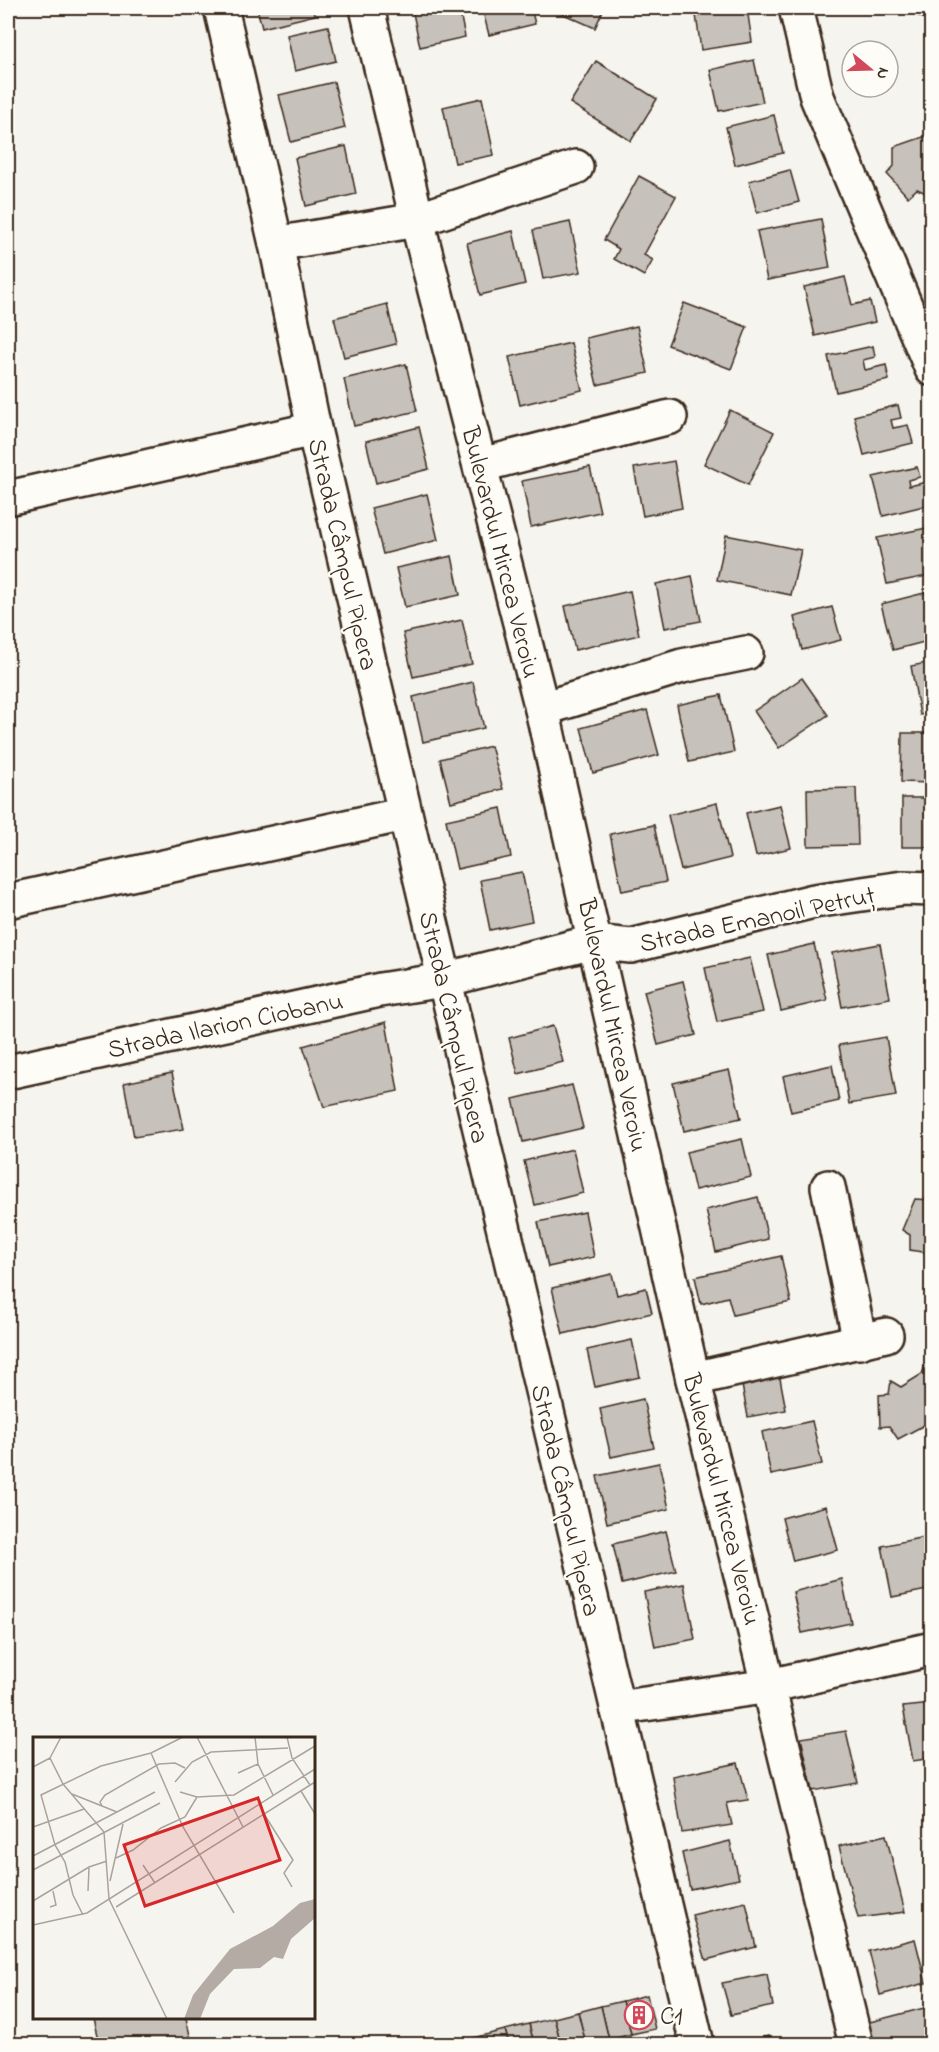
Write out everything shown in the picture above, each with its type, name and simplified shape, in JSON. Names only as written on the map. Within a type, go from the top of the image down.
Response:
[{"type":"street","name":"Strada Câmpul Pipera","points":[[221,8],[276,244],[314,429],[697,2044]]},
{"type":"street","name":"Bulevardul Mircea Veroiu","points":[[368,8],[417,220],[542,709],[693,1379],[856,2044]]},
{"type":"street","points":[[796,8],[817,97],[932,369]]},
{"type":"street","points":[[276,244],[417,220],[576,167]]},
{"type":"street","points":[[481,465],[670,417]]},
{"type":"street","points":[[8,498],[314,429]]},
{"type":"street","points":[[542,709],[682,666],[746,653]]},
{"type":"street","points":[[8,901],[405,814]]},
{"type":"street","name":"Strada Emanoil Petruț","points":[[444,980],[593,942],[631,946],[814,901],[903,888],[932,888]]},
{"type":"street","name":"Strada Ilarion Ciobanu","points":[[8,1072],[380,990],[444,980]]},
{"type":"street","points":[[693,1379],[873,1339],[828,1187]]},
{"type":"street","points":[[617,1708],[769,1686],[932,1649]]},
{"type":"building","points":[[257,8],[313,8],[315,15],[262,28]]},
{"type":"building","points":[[412,8],[459,8],[465,37],[420,47]]},
{"type":"building","points":[[482,8],[531,8],[535,24],[489,35]]},
{"type":"building","points":[[550,8],[604,8],[595,28]]},
{"type":"building","points":[[747,8],[752,42],[701,50],[696,15]]},
{"type":"building","points":[[903,8],[929,8],[923,18]]},
{"type":"building","points":[[328,26],[336,61],[295,71],[287,35]]},
{"type":"building","points":[[754,60],[763,102],[719,111],[710,70]]},
{"type":"building","points":[[596,61],[657,99],[631,141],[570,103]]},
{"type":"building","points":[[334,82],[345,128],[291,142],[279,95]]},
{"type":"building","points":[[482,98],[494,155],[455,163],[443,107]]},
{"type":"building","points":[[774,115],[783,153],[735,165],[726,127]]},
{"type":"building","points":[[932,134],[932,187],[928,194],[917,189],[908,197],[887,174],[894,166],[894,147]]},
{"type":"building","points":[[346,146],[356,194],[306,206],[295,158]]},
{"type":"building","points":[[790,170],[799,202],[757,213],[749,181]]},
{"type":"building","points":[[639,176],[676,196],[644,255],[653,260],[644,276],[614,259],[619,249],[604,240]]},
{"type":"building","points":[[821,219],[830,268],[767,280],[757,231]]},
{"type":"building","points":[[570,222],[581,272],[543,279],[533,230]]},
{"type":"building","points":[[513,231],[525,284],[480,295],[467,243]]},
{"type":"building","points":[[845,277],[852,305],[870,301],[875,322],[815,336],[804,287]]},
{"type":"building","points":[[684,303],[747,327],[731,369],[668,345]]},
{"type":"building","points":[[387,304],[396,344],[344,357],[334,318]]},
{"type":"building","points":[[637,326],[648,373],[597,385],[586,338]]},
{"type":"building","points":[[571,343],[582,390],[520,405],[509,357]]},
{"type":"building","points":[[873,346],[875,357],[863,360],[865,370],[886,365],[889,380],[836,392],[828,356]]},
{"type":"building","points":[[406,364],[417,411],[354,426],[344,379]]},
{"type":"building","points":[[898,405],[901,418],[891,420],[893,428],[908,425],[913,443],[864,455],[854,416]]},
{"type":"building","points":[[730,410],[774,432],[748,485],[704,464]]},
{"type":"building","points":[[419,427],[429,469],[376,483],[366,441]]},
{"type":"building","points":[[674,461],[682,508],[643,516],[634,468]]},
{"type":"building","points":[[590,467],[600,512],[531,527],[522,481]]},
{"type":"building","points":[[917,467],[920,477],[908,480],[909,486],[927,482],[932,504],[883,516],[873,477]]},
{"type":"building","points":[[427,494],[438,540],[383,554],[371,508]]},
{"type":"building","points":[[932,527],[932,575],[887,584],[877,538]]},
{"type":"building","points":[[726,535],[801,550],[791,595],[717,580]]},
{"type":"building","points":[[452,556],[460,595],[405,607],[396,568]]},
{"type":"building","points":[[692,576],[701,621],[665,628],[656,584]]},
{"type":"building","points":[[630,591],[639,635],[575,650],[565,606]]},
{"type":"building","points":[[932,591],[932,640],[893,650],[881,604]]},
{"type":"building","points":[[832,607],[841,640],[802,650],[794,617]]},
{"type":"building","points":[[462,620],[472,664],[413,677],[403,633]]},
{"type":"building","points":[[932,662],[932,713],[920,715],[911,666]]},
{"type":"building","points":[[802,678],[828,715],[779,748],[754,711]]},
{"type":"building","points":[[473,682],[484,728],[423,742],[413,697]]},
{"type":"building","points":[[721,695],[734,752],[689,762],[677,705]]},
{"type":"building","points":[[647,710],[659,755],[593,773],[581,728]]},
{"type":"building","points":[[902,733],[932,733],[932,783],[901,782]]},
{"type":"building","points":[[491,746],[503,789],[451,802],[440,759]]},
{"type":"building","points":[[856,788],[858,845],[808,846],[807,789]]},
{"type":"building","points":[[902,798],[932,798],[932,847],[902,847]]},
{"type":"building","points":[[717,803],[730,858],[681,870],[668,815]]},
{"type":"building","points":[[780,805],[791,848],[756,856],[746,813]]},
{"type":"building","points":[[501,808],[511,857],[457,869],[446,820]]},
{"type":"building","points":[[654,825],[666,882],[622,891],[610,834]]},
{"type":"building","points":[[522,872],[532,921],[490,930],[480,880]]},
{"type":"building","points":[[814,944],[827,1000],[781,1011],[768,955]]},
{"type":"building","points":[[880,944],[890,998],[842,1007],[832,953]]},
{"type":"building","points":[[750,958],[763,1012],[717,1022],[705,968]]},
{"type":"building","points":[[683,981],[696,1035],[658,1045],[644,991]]},
{"type":"building","points":[[386,1022],[398,1091],[324,1107],[303,1046]]},
{"type":"building","points":[[553,1026],[563,1062],[518,1074],[509,1038]]},
{"type":"building","points":[[886,1037],[896,1096],[849,1104],[839,1045]]},
{"type":"building","points":[[832,1065],[839,1101],[791,1112],[783,1076]]},
{"type":"building","points":[[729,1070],[741,1118],[684,1131],[673,1083]]},
{"type":"building","points":[[172,1073],[184,1129],[134,1137],[124,1083]]},
{"type":"building","points":[[572,1085],[583,1128],[523,1142],[513,1099]]},
{"type":"building","points":[[742,1139],[751,1177],[695,1190],[686,1152]]},
{"type":"building","points":[[573,1149],[583,1193],[535,1205],[524,1161]]},
{"type":"building","points":[[758,1197],[768,1239],[716,1252],[706,1210]]},
{"type":"building","points":[[915,1199],[932,1200],[932,1259],[923,1252],[910,1250],[910,1235],[902,1230]]},
{"type":"building","points":[[585,1212],[594,1257],[548,1267],[538,1222]]},
{"type":"building","points":[[781,1256],[791,1302],[733,1315],[728,1297],[701,1304],[695,1277]]},
{"type":"building","points":[[612,1274],[617,1295],[646,1288],[652,1313],[563,1334],[552,1288]]},
{"type":"building","points":[[632,1340],[640,1377],[595,1387],[587,1350]]},
{"type":"building","points":[[926,1363],[932,1366],[932,1421],[898,1439],[889,1426],[880,1427],[879,1395],[889,1394],[891,1381],[901,1387],[922,1374]]},
{"type":"building","points":[[779,1373],[786,1410],[748,1417],[741,1380]]},
{"type":"building","points":[[643,1399],[654,1448],[611,1457],[600,1409]]},
{"type":"building","points":[[812,1421],[822,1464],[771,1475],[762,1432]]},
{"type":"building","points":[[659,1463],[669,1509],[607,1523],[597,1476]]},
{"type":"building","points":[[826,1506],[838,1550],[793,1561],[782,1518]]},
{"type":"building","points":[[666,1531],[676,1571],[622,1584],[613,1544]]},
{"type":"building","points":[[929,1536],[932,1589],[892,1597],[882,1546]]},
{"type":"building","points":[[842,1579],[851,1623],[802,1633],[793,1592]]},
{"type":"building","points":[[684,1584],[695,1639],[655,1647],[644,1592]]},
{"type":"building","points":[[932,1704],[932,1758],[913,1761],[903,1707]]},
{"type":"building","points":[[846,1731],[858,1783],[813,1791],[801,1738]]},
{"type":"building","points":[[738,1763],[748,1800],[727,1803],[732,1825],[682,1833],[673,1777]]},
{"type":"building","points":[[886,1835],[905,1912],[858,1918],[839,1846]]},
{"type":"building","points":[[730,1841],[739,1879],[690,1889],[682,1853]]},
{"type":"building","points":[[746,1902],[756,1947],[706,1960],[692,1915]]},
{"type":"building","points":[[915,1939],[926,1983],[880,1995],[869,1951]]},
{"type":"building","points":[[767,1974],[773,2006],[731,2015],[722,1983]]},
{"type":"building","name":"C1","points":[[647,1995],[655,2029],[631,2034],[623,2001]]},
{"type":"building","points":[[623,2001],[631,2034],[609,2040],[601,2006]]},
{"type":"building","points":[[601,2006],[609,2040],[586,2044],[578,2012]]},
{"type":"building","points":[[932,2006],[932,2044],[895,2044],[894,2040],[867,2044],[862,2024]]},
{"type":"building","points":[[578,2012],[586,2044],[561,2044],[554,2018]]},
{"type":"building","points":[[554,2018],[561,2044],[534,2044],[529,2024]]},
{"type":"building","points":[[93,2019],[186,2019],[192,2044],[99,2044]]},
{"type":"building","points":[[529,2024],[534,2044],[509,2044],[505,2030]]},
{"type":"building","points":[[505,2030],[509,2044],[483,2044],[481,2036]]},
{"type":"building","points":[[481,2036],[483,2044],[457,2044],[456,2042]]},
{"type":"building","points":[[769,2036],[771,2044],[737,2044]]},
{"type":"place","name":"C1","points":[[639,2015]]}]
